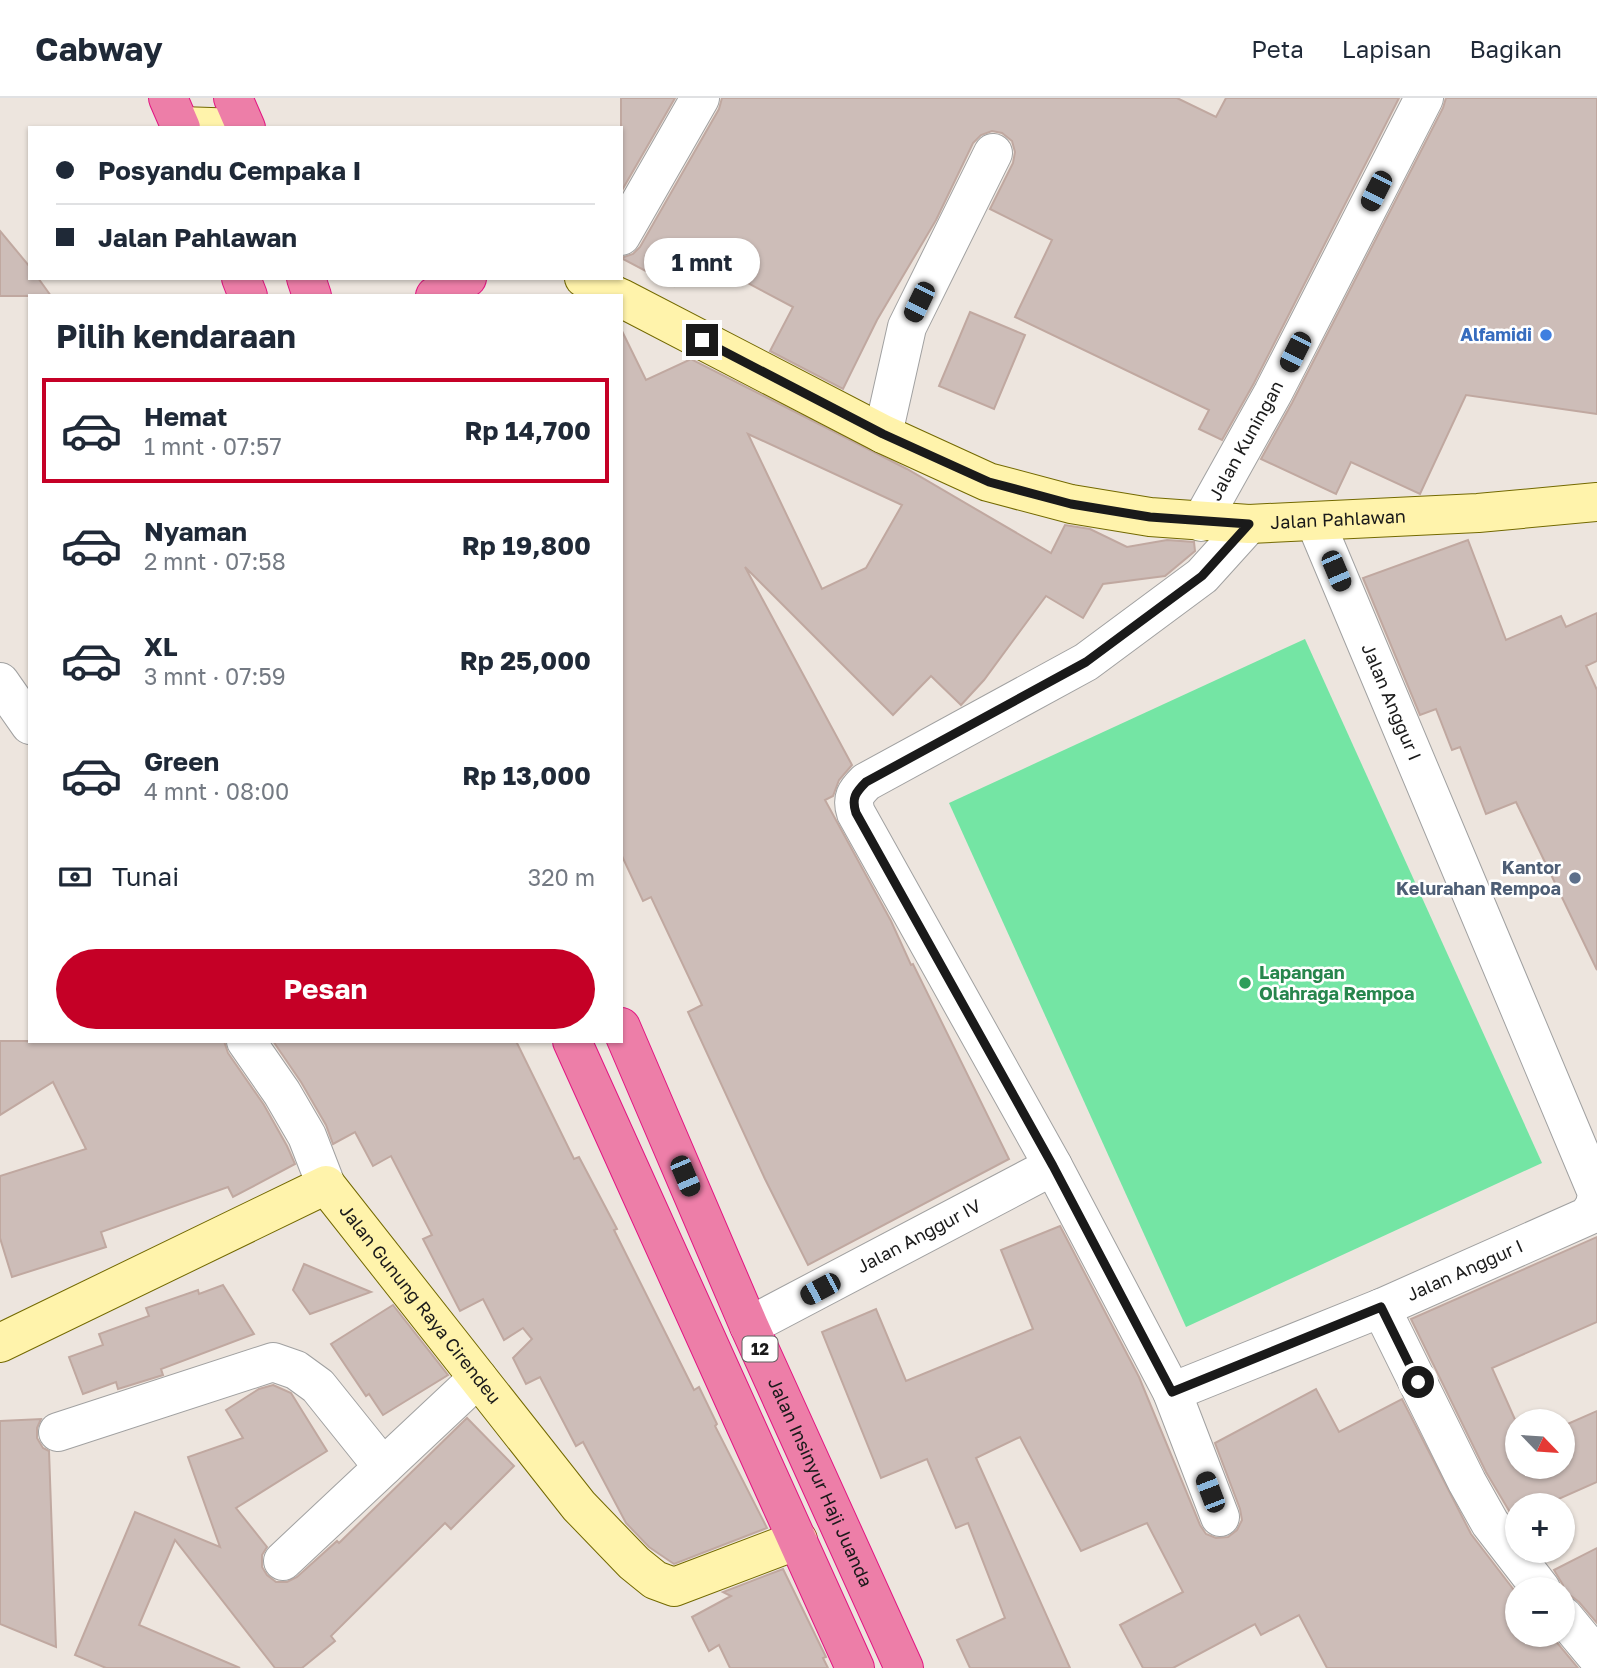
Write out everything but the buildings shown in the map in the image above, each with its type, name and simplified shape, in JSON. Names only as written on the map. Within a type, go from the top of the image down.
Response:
[{"type":"highway","points":[[233,98],[245,126]]},
{"type":"highway","points":[[439,294],[463,280]]},
{"type":"highway","name":"Jalan Insinyur Haji Juanda","points":[[623,1032],[749,1326],[904,1668]]},
{"type":"highway","name":"12","points":[[573,1043],[855,1668]]},
{"type":"main road","points":[[177,117],[229,126]]},
{"type":"main road","name":"Jalan Pahlawan","points":[[623,298],[883,434],[989,482],[1071,504],[1150,517],[1249,524],[1478,513],[1597,502]]},
{"type":"main road","points":[[0,1343],[326,1185]]},
{"type":"main road","name":"Jalan Gunung Raya Cirendeu","points":[[326,1185],[579,1506],[634,1563],[655,1580],[674,1587],[798,1539]]},
{"type":"street","points":[[623,233],[700,98]]},
{"type":"street","name":"Jalan Kuningan","points":[[1201,522],[1273,393],[1424,98]]},
{"type":"street","points":[[883,434],[907,327],[993,153]]},
{"type":"street","name":"Jalan Anggur I","points":[[1172,1392],[1381,1307],[1588,1216],[1595,1205],[1597,1193],[1315,521]]},
{"type":"street","points":[[1220,1517],[1172,1392],[1053,1166],[856,813],[854,798],[866,782],[1086,662],[1202,576],[1249,524]]},
{"type":"street","points":[[0,682],[28,722]]},
{"type":"street","points":[[247,1043],[282,1093],[307,1136],[326,1185]]},
{"type":"street","name":"Jalan Anggur IV","points":[[749,1326],[1053,1166]]},
{"type":"street","points":[[1381,1307],[1467,1482],[1490,1523],[1532,1577]]},
{"type":"street","points":[[58,1432],[273,1362],[296,1370],[318,1386],[383,1466]]},
{"type":"street","points":[[283,1561],[478,1377]]},
{"type":"street","points":[[1575,1630],[1597,1657]]},
{"type":"green space","name":"Lapangan Olahraga Rempoa","points":[[1305,639],[1542,1163],[1186,1327],[949,803]]},
{"type":"place","name":"Alfamidi","points":[[1546,335]]},
{"type":"place","name":"Kantor Kelurahan Rempoa","points":[[1575,878]]},
{"type":"place","name":"Lapangan Olahraga Rempoa","points":[[1245,983]]},
{"type":"route","points":[[702,340],[883,434],[989,482],[1071,504],[1150,517],[1249,524],[1202,576],[1086,662],[866,782],[857,791],[853,804],[1053,1166],[1172,1392],[1381,1307],[1418,1382]]}]
